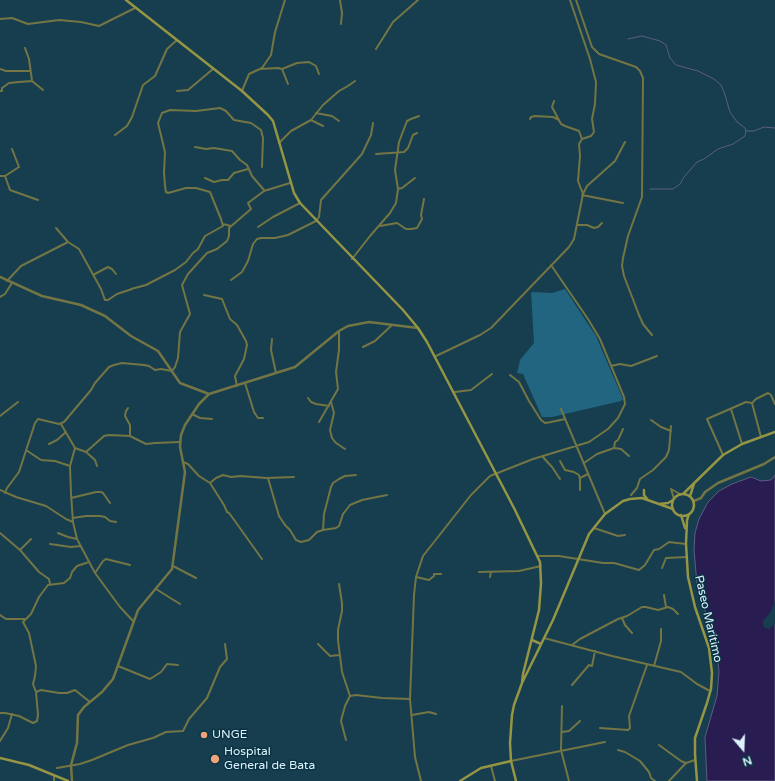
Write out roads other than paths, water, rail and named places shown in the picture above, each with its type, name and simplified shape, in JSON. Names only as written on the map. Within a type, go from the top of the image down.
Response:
[{"type":"main road","points":[[126,0],[242,91],[268,114],[273,121],[290,183],[300,203],[418,328],[436,356],[538,556],[541,566],[539,610],[522,682]]},
{"type":"main road","points":[[659,504],[665,504],[682,494],[723,455],[742,444],[775,432]]},
{"type":"main road","points":[[690,496],[695,482]]},
{"type":"main road","points":[[644,490],[645,497],[648,500]]},
{"type":"main road","points":[[516,781],[511,761],[512,715],[514,705],[522,682],[544,638],[593,528],[605,514],[623,501],[630,499],[639,498],[648,500],[673,509],[681,516],[689,514],[693,509],[694,501],[690,496],[682,494]]},
{"type":"main road","points":[[673,509],[674,500]]},
{"type":"main road","name":"Paseo Marítimo","points":[[689,514],[686,530],[686,544],[690,584],[711,659],[712,673],[710,691],[695,738],[697,781]]},
{"type":"main road","name":"Paseo Marítimo","points":[[681,516],[686,530]]},
{"type":"main road","points":[[532,640],[541,644]]},
{"type":"main road","points":[[0,758],[29,765],[68,781]]},
{"type":"main road","points":[[460,781],[481,768],[511,761]]},
{"type":"street","points":[[242,91],[249,74],[265,64],[271,55],[275,32],[286,0]]},
{"type":"street","points":[[340,0],[342,12],[341,24]]},
{"type":"street","points":[[376,49],[393,22],[418,0]]},
{"type":"street","points":[[570,0],[590,59],[596,82],[595,104],[592,119],[594,132],[591,136],[582,139],[579,144],[580,156],[578,181],[582,195]]},
{"type":"street","points":[[576,0],[592,48],[599,54],[636,68],[640,71],[643,78],[642,197],[628,236],[622,266],[624,276],[639,315],[643,324],[652,335]]},
{"type":"street","points":[[0,20],[12,18],[28,24],[59,20],[81,22],[99,26],[135,8]]},
{"type":"street","points":[[115,135],[127,126],[143,85],[155,76],[167,49],[177,40]]},
{"type":"street","points":[[25,48],[29,59],[32,82]]},
{"type":"street","points":[[258,69],[282,69],[297,63],[309,62],[316,66],[319,74]]},
{"type":"street","points":[[177,91],[186,91],[213,68]]},
{"type":"street","points":[[0,69],[6,71],[30,70]]},
{"type":"street","points":[[282,69],[288,84]]},
{"type":"street","points":[[279,143],[290,131],[311,120],[323,105],[339,91],[355,81]]},
{"type":"street","points":[[0,91],[10,82],[32,82],[42,90]]},
{"type":"street","points":[[554,101],[552,107],[563,126],[578,130],[582,139]]},
{"type":"street","points":[[223,224],[211,194],[207,191],[186,188],[168,193],[166,192],[164,173],[165,152],[158,123],[162,113],[170,110],[196,111],[220,108],[226,110],[234,120],[251,123],[262,133],[262,167]]},
{"type":"street","points":[[316,113],[332,116],[339,121]]},
{"type":"street","points":[[352,259],[390,213],[396,203],[398,189],[396,170],[400,142],[407,121],[419,116]]},
{"type":"street","points":[[530,119],[531,117],[535,116],[553,117],[560,121]]},
{"type":"street","points":[[311,120],[323,126]]},
{"type":"street","points":[[232,280],[242,272],[248,261],[253,244],[257,239],[275,238],[288,235],[316,221],[320,215],[321,200],[362,154],[373,123]]},
{"type":"street","points":[[376,154],[398,154],[406,151],[413,135],[417,133]]},
{"type":"street","points":[[436,356],[480,336],[491,328],[573,242],[582,195],[587,186],[615,161],[625,142]]},
{"type":"street","points":[[195,147],[230,150],[244,163],[264,191]]},
{"type":"street","points":[[0,176],[5,176],[19,167],[12,149]]},
{"type":"street","points":[[205,178],[214,182],[222,180],[226,181],[234,173],[248,169]]},
{"type":"street","points":[[5,176],[10,190],[38,200]]},
{"type":"street","points":[[398,189],[402,188],[415,178]]},
{"type":"street","points":[[172,371],[178,358],[180,332],[190,314],[182,289],[183,282],[188,274],[207,254],[222,246],[227,241],[229,236],[229,228],[251,209],[248,203],[264,191],[290,183]]},
{"type":"street","points":[[582,195],[623,203]]},
{"type":"street","points":[[379,226],[397,223],[406,229],[417,228],[422,219],[421,215],[424,199]]},
{"type":"street","points":[[258,227],[273,217],[300,203]]},
{"type":"street","points":[[577,225],[594,228],[598,227],[602,223]]},
{"type":"street","points":[[223,224],[231,226]]},
{"type":"street","points":[[131,289],[146,285],[175,270],[186,262],[198,249],[205,236],[221,228],[223,224]]},
{"type":"street","points":[[56,228],[68,242],[79,249],[106,300],[136,287]]},
{"type":"street","points":[[7,281],[21,266],[68,242]]},
{"type":"street","points":[[421,781],[415,757],[410,699],[414,594],[416,577],[423,556],[478,487],[490,476],[542,456],[589,442],[604,432],[618,418],[625,404],[624,397],[596,333],[551,265]]},
{"type":"street","points":[[93,275],[108,267],[116,274]]},
{"type":"street","points":[[0,277],[42,296],[81,305],[105,316],[131,336],[158,351],[180,383],[209,394]]},
{"type":"street","points":[[0,297],[5,294],[12,283]]},
{"type":"street","points":[[204,295],[222,299],[230,319],[240,330],[246,341],[247,345],[244,359],[235,376],[237,386]]},
{"type":"street","points":[[72,781],[72,766],[77,743],[77,717],[90,702],[110,684],[140,608],[170,573],[185,472],[180,442],[182,430],[203,399],[209,394],[295,367],[339,331],[348,326],[363,322],[393,324],[418,328]]},
{"type":"street","points":[[363,347],[375,341],[393,324]]},
{"type":"street","points":[[319,422],[338,389],[336,372],[339,350],[339,331]]},
{"type":"street","points":[[272,339],[271,350],[276,373]]},
{"type":"street","points":[[611,366],[620,364],[631,366],[657,356]]},
{"type":"street","points":[[61,424],[67,419],[91,390],[94,383],[109,367],[122,363],[149,366],[155,370],[160,369],[172,371]]},
{"type":"street","points":[[455,392],[471,390],[492,374]]},
{"type":"street","points":[[510,375],[519,382],[529,402],[541,420],[551,422],[565,419]]},
{"type":"street","points":[[245,383],[254,412],[258,418],[264,418]]},
{"type":"street","points":[[752,403],[756,399],[768,393],[771,395],[775,404]]},
{"type":"street","points":[[308,398],[316,404],[328,406]]},
{"type":"street","points":[[331,401],[334,413],[330,430],[332,438],[336,443],[345,449]]},
{"type":"street","points":[[0,416],[18,402]]},
{"type":"street","points":[[723,455],[707,419],[746,402],[750,404],[752,403]]},
{"type":"street","points":[[752,403],[761,438]]},
{"type":"street","points":[[128,408],[125,416],[130,425],[130,436]]},
{"type":"street","points":[[561,409],[605,514]]},
{"type":"street","points":[[731,409],[742,444]]},
{"type":"street","points":[[192,414],[200,418],[212,419]]},
{"type":"street","points":[[5,493],[19,472],[35,423],[38,419],[61,424],[75,448],[86,452],[95,460],[97,466]]},
{"type":"street","points":[[650,420],[662,428],[671,431]]},
{"type":"street","points":[[631,495],[637,488],[640,479],[653,470],[666,457],[671,426]]},
{"type":"street","points":[[614,448],[623,429]]},
{"type":"street","points":[[49,444],[57,440],[66,432]]},
{"type":"street","points":[[86,452],[104,436],[119,434],[130,436],[146,444],[180,442]]},
{"type":"street","points":[[75,448],[70,466],[71,498],[73,522],[78,539],[95,573],[120,607],[134,622]]},
{"type":"street","points":[[584,463],[597,454],[614,448],[621,449],[629,456]]},
{"type":"street","points":[[26,450],[41,460],[55,461],[70,466]]},
{"type":"street","points":[[542,456],[560,479]]},
{"type":"street","points":[[694,501],[701,498],[705,492],[718,483],[764,464],[775,457]]},
{"type":"street","points":[[560,461],[565,470],[579,475],[580,490]]},
{"type":"street","points":[[183,462],[188,464],[199,476],[210,483],[227,512],[262,559]]},
{"type":"street","points":[[580,478],[588,474]]},
{"type":"street","points":[[210,483],[223,475],[231,477],[294,477]]},
{"type":"street","points":[[323,530],[324,514],[333,483],[345,476],[356,475]]},
{"type":"street","points":[[268,478],[279,516],[296,540],[301,542],[309,540],[317,532],[339,526],[346,510],[355,503],[362,500],[387,496]]},
{"type":"street","points":[[674,500],[671,489],[682,494]]},
{"type":"street","points":[[0,490],[46,506],[73,522]]},
{"type":"street","points":[[71,498],[101,492],[110,503]]},
{"type":"street","points":[[73,518],[100,516],[116,522]]},
{"type":"street","points":[[593,528],[618,536],[625,534]]},
{"type":"street","points":[[0,533],[20,550],[39,572],[49,579],[50,584]]},
{"type":"street","points":[[58,533],[78,539]]},
{"type":"street","points":[[20,550],[31,539]]},
{"type":"street","points":[[538,556],[559,556],[603,563],[617,563],[639,570],[645,565],[654,550],[659,549],[669,542],[686,544]]},
{"type":"street","points":[[50,544],[71,547],[81,546]]},
{"type":"street","points":[[662,568],[666,558],[687,557]]},
{"type":"street","points":[[95,573],[106,559],[130,565]]},
{"type":"street","points":[[0,615],[6,619],[24,619],[31,614],[39,597],[50,584],[64,584],[70,578],[72,572],[77,566],[89,562]]},
{"type":"street","points":[[172,565],[196,578]]},
{"type":"street","points":[[479,572],[519,571],[541,566]]},
{"type":"street","points":[[490,577],[491,572]]},
{"type":"street","points":[[416,577],[430,580],[434,574],[441,574]]},
{"type":"street","points":[[339,584],[342,603],[338,630],[339,655],[342,672],[350,696],[344,706],[341,721],[346,740]]},
{"type":"street","points":[[156,589],[180,604]]},
{"type":"street","points":[[664,595],[666,607]]},
{"type":"street","points":[[572,645],[580,639],[642,607],[658,610],[666,607],[673,609],[678,614]]},
{"type":"street","points":[[622,618],[632,633]]},
{"type":"street","points":[[0,713],[19,716],[33,723],[37,721],[38,715],[36,692],[33,684],[36,666],[28,628],[23,622],[24,619]]},
{"type":"street","points":[[654,666],[661,641],[661,629]]},
{"type":"street","points":[[544,638],[647,665],[681,672],[697,684],[710,691]]},
{"type":"street","points":[[57,768],[72,766],[92,760],[128,744],[153,738],[166,732],[183,731],[189,719],[207,698],[220,667],[227,659],[225,644]]},
{"type":"street","points":[[318,644],[330,656],[339,655]]},
{"type":"street","points":[[572,685],[589,665],[592,666],[595,652]]},
{"type":"street","points":[[118,666],[150,679],[161,672],[167,664],[178,665]]},
{"type":"street","points":[[600,728],[628,730],[630,728],[629,716],[647,665]]},
{"type":"street","points":[[36,692],[41,690],[67,693],[75,690],[90,702]]},
{"type":"street","points":[[350,696],[356,695],[410,699]]},
{"type":"street","points":[[562,706],[561,750],[569,781]]},
{"type":"street","points":[[411,715],[429,712],[436,714]]},
{"type":"street","points":[[0,742],[6,732],[12,714]]},
{"type":"street","points":[[562,732],[569,731],[580,721]]},
{"type":"street","points":[[511,761],[606,742]]},
{"type":"street","points":[[659,745],[686,763]]},
{"type":"street","points":[[618,750],[625,752],[640,761],[649,772],[651,778],[655,781]]},
{"type":"street","points":[[669,781],[686,763],[695,760]]},
{"type":"street","points":[[491,766],[495,781]]},
{"type":"street","points":[[54,775],[54,781]]},
{"type":"waterway","points":[[628,39],[642,36],[660,41],[666,45],[670,58],[676,65],[698,71],[714,79],[721,85],[730,112],[746,131],[754,131],[764,127],[775,128]]},
{"type":"waterway","points":[[650,189],[673,189],[680,184],[697,162],[718,149],[733,144],[745,136],[746,131]]},
{"type":"place","name":"UNGE","points":[[204,735]]},
{"type":"place","name":"Hospital General de Bata","points":[[215,759]]}]
